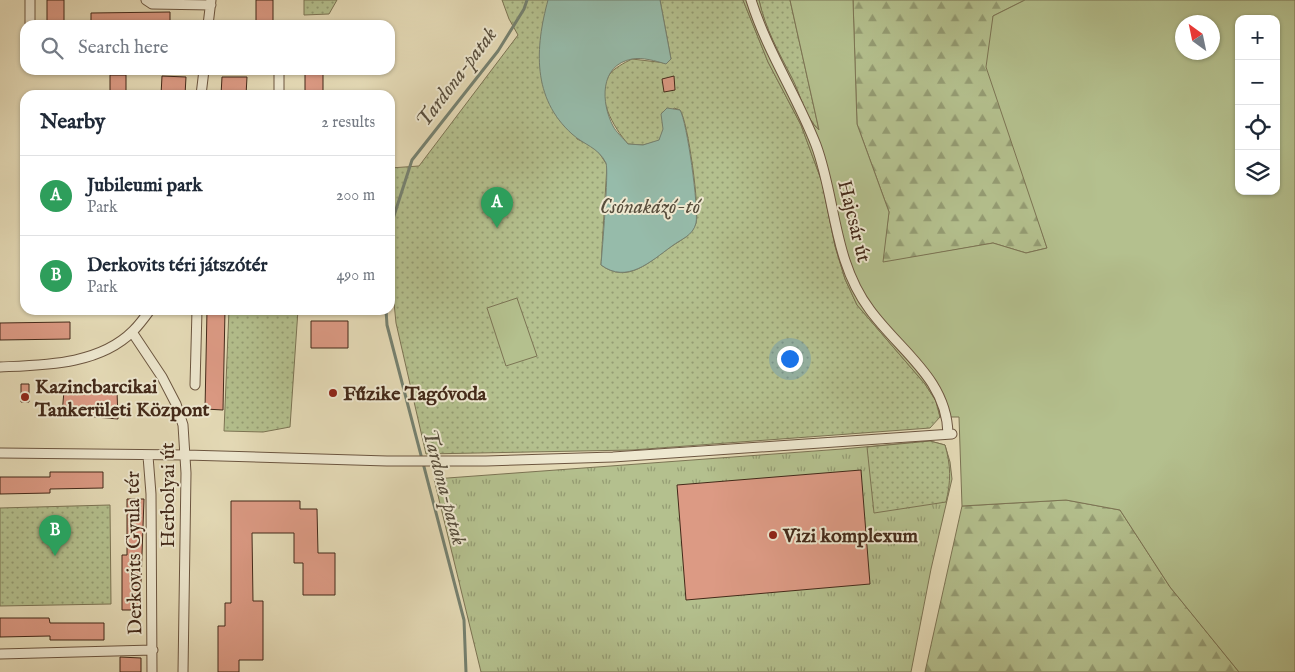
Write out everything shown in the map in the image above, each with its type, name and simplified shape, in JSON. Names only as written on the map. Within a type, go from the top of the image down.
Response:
[{"type":"street","points":[[30,0],[30,20]]},
{"type":"street","points":[[146,0],[152,4],[211,3],[209,20]]},
{"type":"street","name":"Hajcsár út","points":[[751,0],[768,44],[816,146],[828,183],[844,258],[856,286],[869,309],[938,390],[947,411],[950,434]]},
{"type":"street","points":[[202,90],[203,75]]},
{"type":"street","points":[[278,75],[279,90]]},
{"type":"street","points":[[0,366],[47,364],[84,357],[105,350],[132,332],[146,315]]},
{"type":"street","points":[[195,385],[197,315]]},
{"type":"street","name":"Herbolyai út","points":[[132,332],[162,377],[176,404],[184,426],[186,455],[183,672]]},
{"type":"street","name":"Derkovits Gyula tér","points":[[0,453],[186,455],[422,461],[613,457],[950,434]]},
{"type":"street","name":"Derkovits Gyula tér","points":[[148,456],[152,672]]},
{"type":"street","name":"Derkovits Gyula tér","points":[[0,654],[153,650]]},
{"type":"green space","points":[[304,0],[337,0],[329,14],[304,15]]},
{"type":"green space","points":[[502,0],[548,0],[577,139],[596,148],[607,165],[601,265],[611,271],[620,273],[630,272],[647,264],[689,234],[696,223],[697,215],[695,184],[690,147],[680,110],[674,108],[659,141],[643,145],[628,144],[617,129],[608,111],[604,92],[605,83],[614,70],[632,59],[666,63],[671,59],[660,0],[743,0],[768,62],[801,125],[822,182],[835,246],[845,279],[857,305],[925,384],[936,401],[940,417],[930,428],[632,450],[426,454],[396,323],[395,168],[419,166],[518,35],[509,19]]},
{"type":"green space","points":[[743,0],[759,0],[773,40],[806,112],[819,130],[790,0],[853,0],[857,124],[889,212],[883,262],[993,243],[1026,253],[1047,248],[986,67],[993,16],[1025,0],[1295,0],[1295,672],[1239,672],[1170,587],[1120,510],[1066,500],[962,506],[959,417],[940,417],[936,401],[925,384],[857,305],[845,279],[835,246],[822,182],[801,125],[768,62]]},
{"type":"green space","points":[[759,0],[790,0],[819,130],[807,113],[773,41]]},
{"type":"green space","points":[[853,0],[1025,0],[993,16],[1023,172],[1047,248],[1026,253],[993,243],[882,263],[889,212],[857,124]]},
{"type":"green space","points":[[517,298],[537,356],[506,366],[487,308]]},
{"type":"green space","points":[[229,315],[298,315],[290,427],[263,432],[224,431]]},
{"type":"green space","points":[[930,441],[945,445],[952,479],[931,569],[911,672],[481,672],[434,479]]},
{"type":"green space","points":[[930,441],[945,445],[950,474],[946,502],[874,513],[867,447]]},
{"type":"green space","points":[[1066,500],[1120,510],[1170,587],[1239,672],[925,672],[962,506]]},
{"type":"green space","points":[[110,505],[111,604],[0,606],[0,508]]},
{"type":"water","name":"Csónakázó-tó","points":[[548,0],[660,0],[671,59],[666,64],[640,59],[632,59],[621,63],[613,69],[608,77],[605,96],[606,107],[614,128],[628,144],[643,145],[659,140],[663,129],[661,114],[667,108],[680,110],[686,130],[692,165],[696,201],[696,223],[686,237],[647,264],[629,272],[611,270],[601,265],[606,195],[606,163],[599,153],[572,134],[559,120],[543,88],[539,54]]},
{"type":"building","points":[[47,0],[64,0],[64,20],[47,20]]},
{"type":"building","points":[[256,0],[273,0],[273,20],[256,20]]},
{"type":"building","points":[[170,12],[170,20],[91,20],[91,13]]},
{"type":"building","points":[[110,75],[126,75],[126,90],[110,90]]},
{"type":"building","points":[[305,75],[323,75],[323,90],[305,90]]},
{"type":"building","points":[[162,76],[186,77],[185,90],[161,90]]},
{"type":"building","points":[[674,76],[675,90],[664,92],[662,79]]},
{"type":"building","points":[[222,77],[247,77],[246,90],[221,90]]},
{"type":"building","points":[[207,315],[225,315],[223,410],[205,409]]},
{"type":"building","points":[[311,321],[348,321],[348,348],[311,348]]},
{"type":"building","points":[[70,322],[70,339],[0,340],[0,323]]},
{"type":"building","points":[[21,384],[29,384],[29,402],[21,402]]},
{"type":"building","points":[[64,391],[84,393],[117,391],[118,419],[62,414]]},
{"type":"building","name":"Vizi komplexum","points":[[861,470],[870,584],[686,600],[677,485]]},
{"type":"building","points":[[50,472],[103,472],[103,488],[50,489],[50,493],[0,494],[0,477],[50,477]]},
{"type":"building","points":[[127,499],[144,499],[140,610],[122,610],[122,555],[127,555]]},
{"type":"building","points":[[231,501],[300,501],[300,509],[317,509],[318,553],[335,553],[335,595],[303,595],[303,563],[294,563],[294,533],[252,533],[253,601],[263,601],[263,660],[239,660],[239,672],[218,672],[218,626],[225,626],[225,603],[231,603]]},
{"type":"building","points":[[0,618],[49,618],[50,623],[104,623],[104,640],[50,640],[50,636],[0,637]]},
{"type":"building","points":[[120,657],[141,658],[141,672],[120,672]]},
{"type":"waterway","name":"Tardona-patak","points":[[395,213],[412,160],[498,51],[524,9],[527,0]]},
{"type":"waterway","name":"Tardona-patak","points":[[386,315],[387,325],[464,620],[466,672]]},
{"type":"place","name":"Jubileumi park","points":[[497,228]]},
{"type":"place","name":"Fűzike Tagóvoda","points":[[333,393]]},
{"type":"place","name":"Kazincbarcikai Tankerületi Központ","points":[[25,397]]},
{"type":"place","name":"Vizi komplexum","points":[[773,535]]},
{"type":"place","name":"Derkovits téri játszótér","points":[[55,556]]}]
